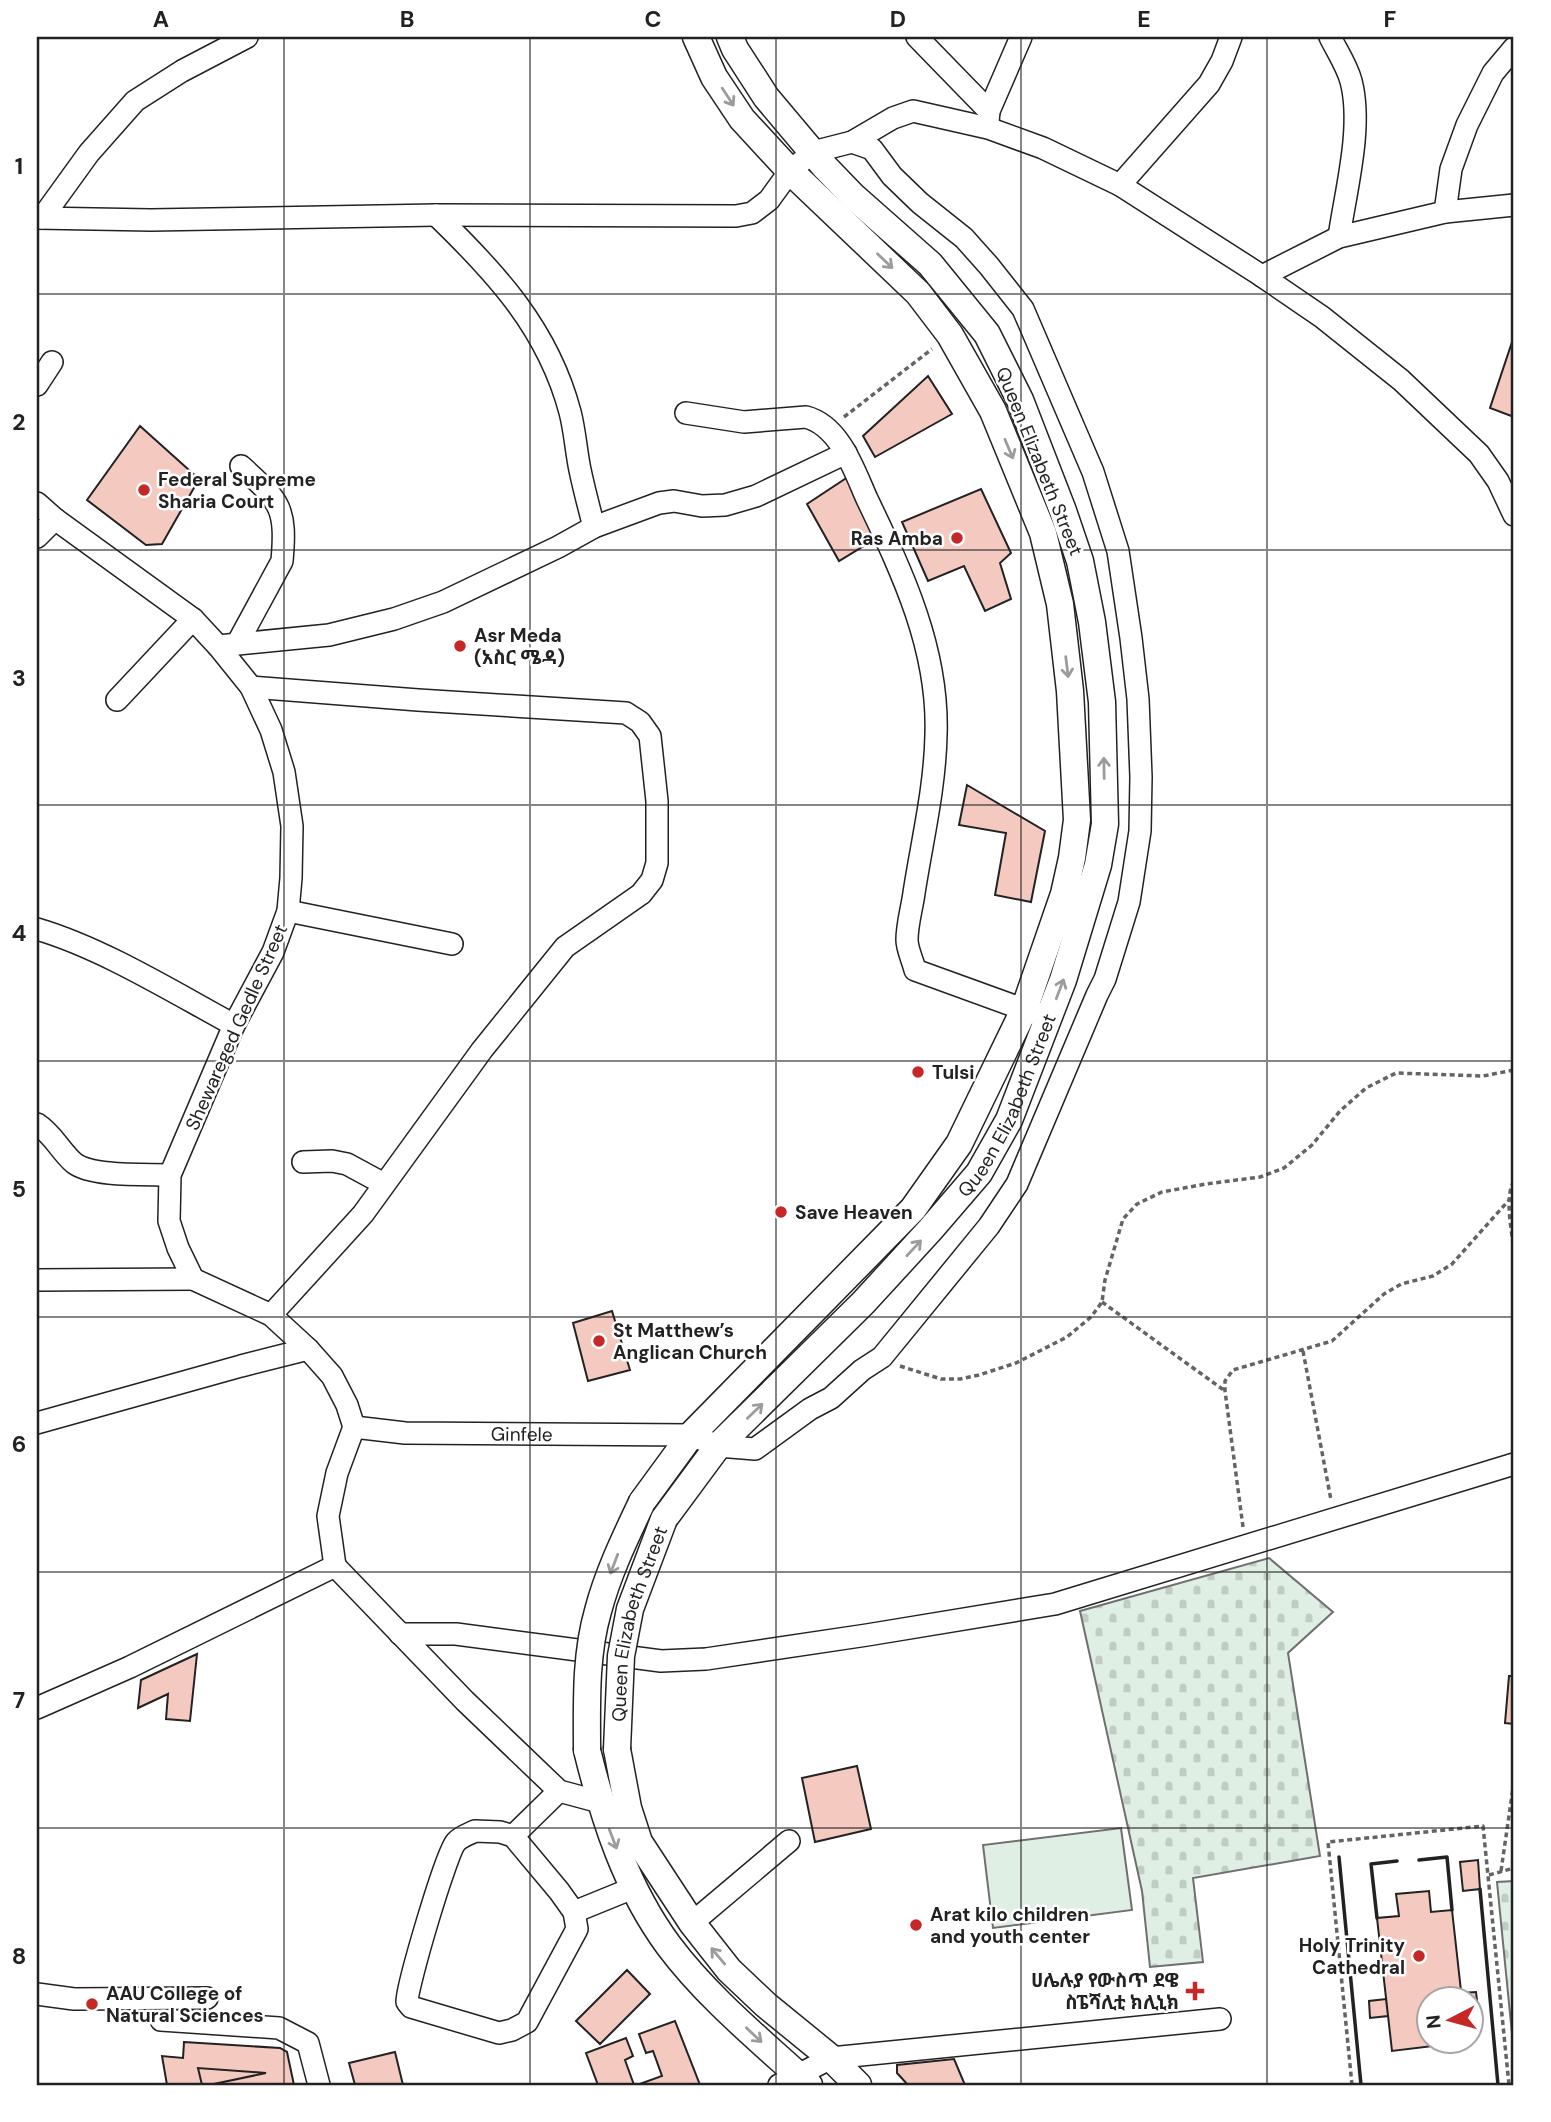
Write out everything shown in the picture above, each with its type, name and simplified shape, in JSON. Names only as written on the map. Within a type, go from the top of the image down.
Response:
[{"type":"main road","name":"Queen Elizabeth Street","points":[[696,37],[714,77],[742,119],[790,171],[918,293],[950,335],[993,411],[1043,533],[1060,604],[1070,691],[1077,820],[1072,858],[1009,1120],[979,1173],[930,1230],[863,1303],[718,1446],[664,1519],[630,1609],[621,1656],[617,1749],[628,1808],[639,1842],[692,1923],[738,1978],[766,2005],[831,2058],[858,2085]]},
{"type":"main road","name":"Queen Elizabeth Street","points":[[730,37],[766,97],[813,152],[853,196],[930,264],[987,334],[1020,400],[1080,562],[1092,622],[1102,702],[1105,824],[1098,865],[1063,980],[1036,1014],[959,1144],[913,1209],[691,1435],[642,1502],[613,1565],[597,1614],[587,1674],[587,1750],[600,1802],[633,1888],[668,1945],[795,2082]]},
{"type":"street","points":[[39,218],[89,153],[135,100],[182,71],[247,37]]},
{"type":"street","points":[[917,37],[989,119],[1120,185],[1322,317],[1401,380],[1506,476],[1514,514]]},
{"type":"street","points":[[989,119],[1021,37]]},
{"type":"street","points":[[1120,185],[1209,84],[1231,37]]},
{"type":"street","points":[[1330,37],[1350,78],[1356,107],[1354,139],[1339,237]]},
{"type":"street","points":[[1445,212],[1451,169],[1467,125],[1493,73],[1514,48]]},
{"type":"street","points":[[39,218],[150,220],[436,215],[736,216],[752,214],[769,200],[790,171],[813,152],[852,142],[893,118],[913,111],[989,119]]},
{"type":"street","points":[[691,1435],[718,1446],[755,1449],[810,1409],[831,1398],[862,1370],[882,1357],[989,1226],[1017,1184],[1105,979],[1129,902],[1140,831],[1138,699],[1131,638],[1118,551],[1093,472],[1023,309],[989,265],[964,239],[892,176],[872,149],[852,142]]},
{"type":"street","points":[[1262,276],[1339,237],[1445,212],[1514,205]]},
{"type":"street","points":[[436,215],[477,254],[519,304],[548,355],[570,412],[594,527]]},
{"type":"street","points":[[37,385],[52,362]]},
{"type":"street","points":[[686,413],[744,422],[806,417],[815,419],[829,430],[846,453],[911,595],[930,659],[934,691],[935,748],[907,942],[915,970],[1036,1014]]},
{"type":"street","points":[[228,645],[329,635],[394,619],[443,602],[594,527],[659,503],[674,501],[702,506],[725,505],[756,496],[846,453]]},
{"type":"street","points":[[228,645],[282,561],[283,548],[280,507],[272,494],[241,466]]},
{"type":"street","name":"Shewareged Gedle Street","points":[[37,503],[55,519],[228,645],[271,730],[284,772],[292,826],[288,911],[274,952],[234,1025],[170,1175],[169,1221],[193,1279]]},
{"type":"street","points":[[37,537],[55,519]]},
{"type":"street","points":[[117,700],[193,619]]},
{"type":"street","points":[[251,687],[626,713],[640,722],[650,736],[657,801],[657,863],[652,880],[641,894],[565,947],[482,1050],[363,1214],[271,1315]]},
{"type":"street","points":[[288,911],[452,944]]},
{"type":"street","points":[[37,929],[57,934],[108,958],[234,1025]]},
{"type":"street","points":[[37,1124],[44,1128],[75,1163],[91,1171],[170,1175]]},
{"type":"street","points":[[303,1162],[332,1161],[347,1164],[384,1184]]},
{"type":"street","points":[[37,1280],[193,1279],[271,1315],[308,1349],[332,1376],[347,1405],[354,1427],[337,1473],[328,1516],[335,1566],[559,1791],[600,1802]]},
{"type":"street","points":[[37,1423],[308,1349]]},
{"type":"street","name":"Ginfele","points":[[354,1427],[405,1433],[691,1435]]},
{"type":"street","points":[[400,1634],[456,1634],[661,1661],[706,1659],[1055,1604],[1514,1464]]},
{"type":"street","points":[[37,1708],[130,1667],[335,1566]]},
{"type":"street","points":[[513,1836],[559,1791]]},
{"type":"street","points":[[475,1831],[500,1832],[513,1836],[574,1912],[577,1929],[527,2022],[512,2031],[499,2032],[411,2007],[407,1996],[446,1861],[457,1841],[475,1831]]},
{"type":"street","points":[[692,1923],[789,1841]]},
{"type":"street","points":[[574,1912],[633,1888]]},
{"type":"street","points":[[37,1994],[74,1999],[207,1998]]},
{"type":"street","points":[[795,2082],[831,2058],[1220,2019]]},
{"type":"street","points":[[161,2020],[279,2028],[308,2043],[319,2085]]},
{"type":"path","points":[[829,430],[950,335]]},
{"type":"path","points":[[882,1357],[941,1380],[979,1376],[1016,1363],[1067,1337],[1091,1317],[1102,1302],[1105,1280],[1123,1219],[1137,1204],[1162,1192],[1260,1177],[1284,1168],[1312,1145],[1340,1111],[1366,1088],[1396,1073],[1483,1076],[1514,1070]]},
{"type":"path","points":[[1514,1181],[1510,1187],[1509,1200],[1514,1251]]},
{"type":"path","points":[[1245,1546],[1225,1391],[1225,1381],[1233,1370],[1332,1341],[1384,1294],[1401,1284],[1433,1276],[1452,1264],[1509,1200]]},
{"type":"path","points":[[1102,1302],[1225,1391]]},
{"type":"path","points":[[1303,1350],[1334,1519]]},
{"type":"path","points":[[1501,1871],[1514,1781]]},
{"type":"path","points":[[1352,2085],[1328,1842],[1483,1826],[1509,2085]]},
{"type":"path","points":[[1489,1875],[1514,1868]]},
{"type":"green space","points":[[1269,1558],[1333,1612],[1288,1653],[1320,1856],[1193,1878],[1203,1962],[1150,1967],[1142,1891],[1080,1611]]},
{"type":"green space","points":[[1121,1828],[1132,1910],[993,1928],[983,1845]]},
{"type":"green space","points":[[1514,1881],[1514,2054],[1497,1882]]},
{"type":"building","points":[[1514,336],[1514,417],[1490,408]]},
{"type":"building","points":[[928,376],[952,414],[875,457],[863,436]]},
{"type":"building","name":"Federal Supreme Sharia Court","points":[[140,426],[199,479],[162,544],[146,545],[87,500]]},
{"type":"building","points":[[851,475],[880,536],[839,561],[807,504]]},
{"type":"building","name":"Ras Amba","points":[[981,489],[1011,553],[1000,563],[1011,599],[985,611],[964,566],[928,581],[902,522]]},
{"type":"building","points":[[967,785],[1045,831],[1031,902],[995,895],[1006,833],[959,825]]},
{"type":"building","name":"St Matthew’s Anglican Church","points":[[612,1311],[630,1370],[588,1381],[573,1323]]},
{"type":"building","points":[[197,1654],[190,1721],[166,1719],[168,1694],[138,1708],[141,1680]]},
{"type":"building","points":[[1509,1676],[1514,1676],[1514,1724],[1505,1723]]},
{"type":"building","points":[[857,1766],[871,1829],[815,1842],[802,1778]]},
{"type":"building","points":[[1478,1860],[1480,1889],[1463,1891],[1460,1862]]},
{"type":"building","name":"Holy Trinity Cathedral","points":[[1429,1891],[1431,1912],[1452,1910],[1460,1986],[1414,1986],[1414,2048],[1392,2051],[1377,1918],[1399,1916],[1396,1894]]},
{"type":"building","points":[[627,1970],[650,1994],[600,2044],[576,2021]]},
{"type":"building","points":[[1386,1999],[1388,2016],[1370,2018],[1369,2001]]},
{"type":"building","points":[[675,2021],[700,2085],[637,2085],[662,2076],[653,2051],[646,2053],[639,2034]]},
{"type":"building","points":[[626,2038],[633,2056],[625,2060],[634,2085],[598,2085],[586,2053]]},
{"type":"building","points":[[184,2042],[280,2048],[287,2052],[294,2085],[209,2085],[266,2073],[198,2068],[202,2085],[167,2085],[162,2056],[183,2058]]},
{"type":"building","points":[[184,2042],[280,2048],[287,2052],[294,2085],[167,2085],[162,2056],[183,2058]]},
{"type":"building","points":[[395,2052],[403,2085],[355,2085],[349,2063]]},
{"type":"building","points":[[954,2059],[965,2085],[908,2085],[897,2073],[897,2065]]},
{"type":"wall","points":[[1339,1857],[1361,2085]]},
{"type":"wall","points":[[1419,1860],[1447,1857],[1452,1910]]},
{"type":"wall","points":[[1377,1918],[1371,1864],[1397,1861]]},
{"type":"wall","points":[[1480,1889],[1498,2085]]},
{"type":"place","name":"Federal Supreme Sharia Court","points":[[144,490]]},
{"type":"place","name":"Ras Amba","points":[[957,538]]},
{"type":"place","name":"Asr Meda (አስር ሜዳ)","points":[[460,646]]},
{"type":"place","name":"Tulsi","points":[[918,1072]]},
{"type":"place","name":"Save Heaven","points":[[781,1212]]},
{"type":"place","name":"St Matthew’s Anglican Church","points":[[599,1341]]},
{"type":"place","name":"Arat kilo children and youth center","points":[[916,1925]]},
{"type":"place","name":"Holy Trinity Cathedral","points":[[1419,1956]]},
{"type":"place","name":"ሀሌሉያ የውስጥ ደዌ ስፔሻሊቲ ክሊኒክ","points":[[1195,1991]]},
{"type":"place","name":"AAU College of Natural Sciences","points":[[92,2004]]}]
